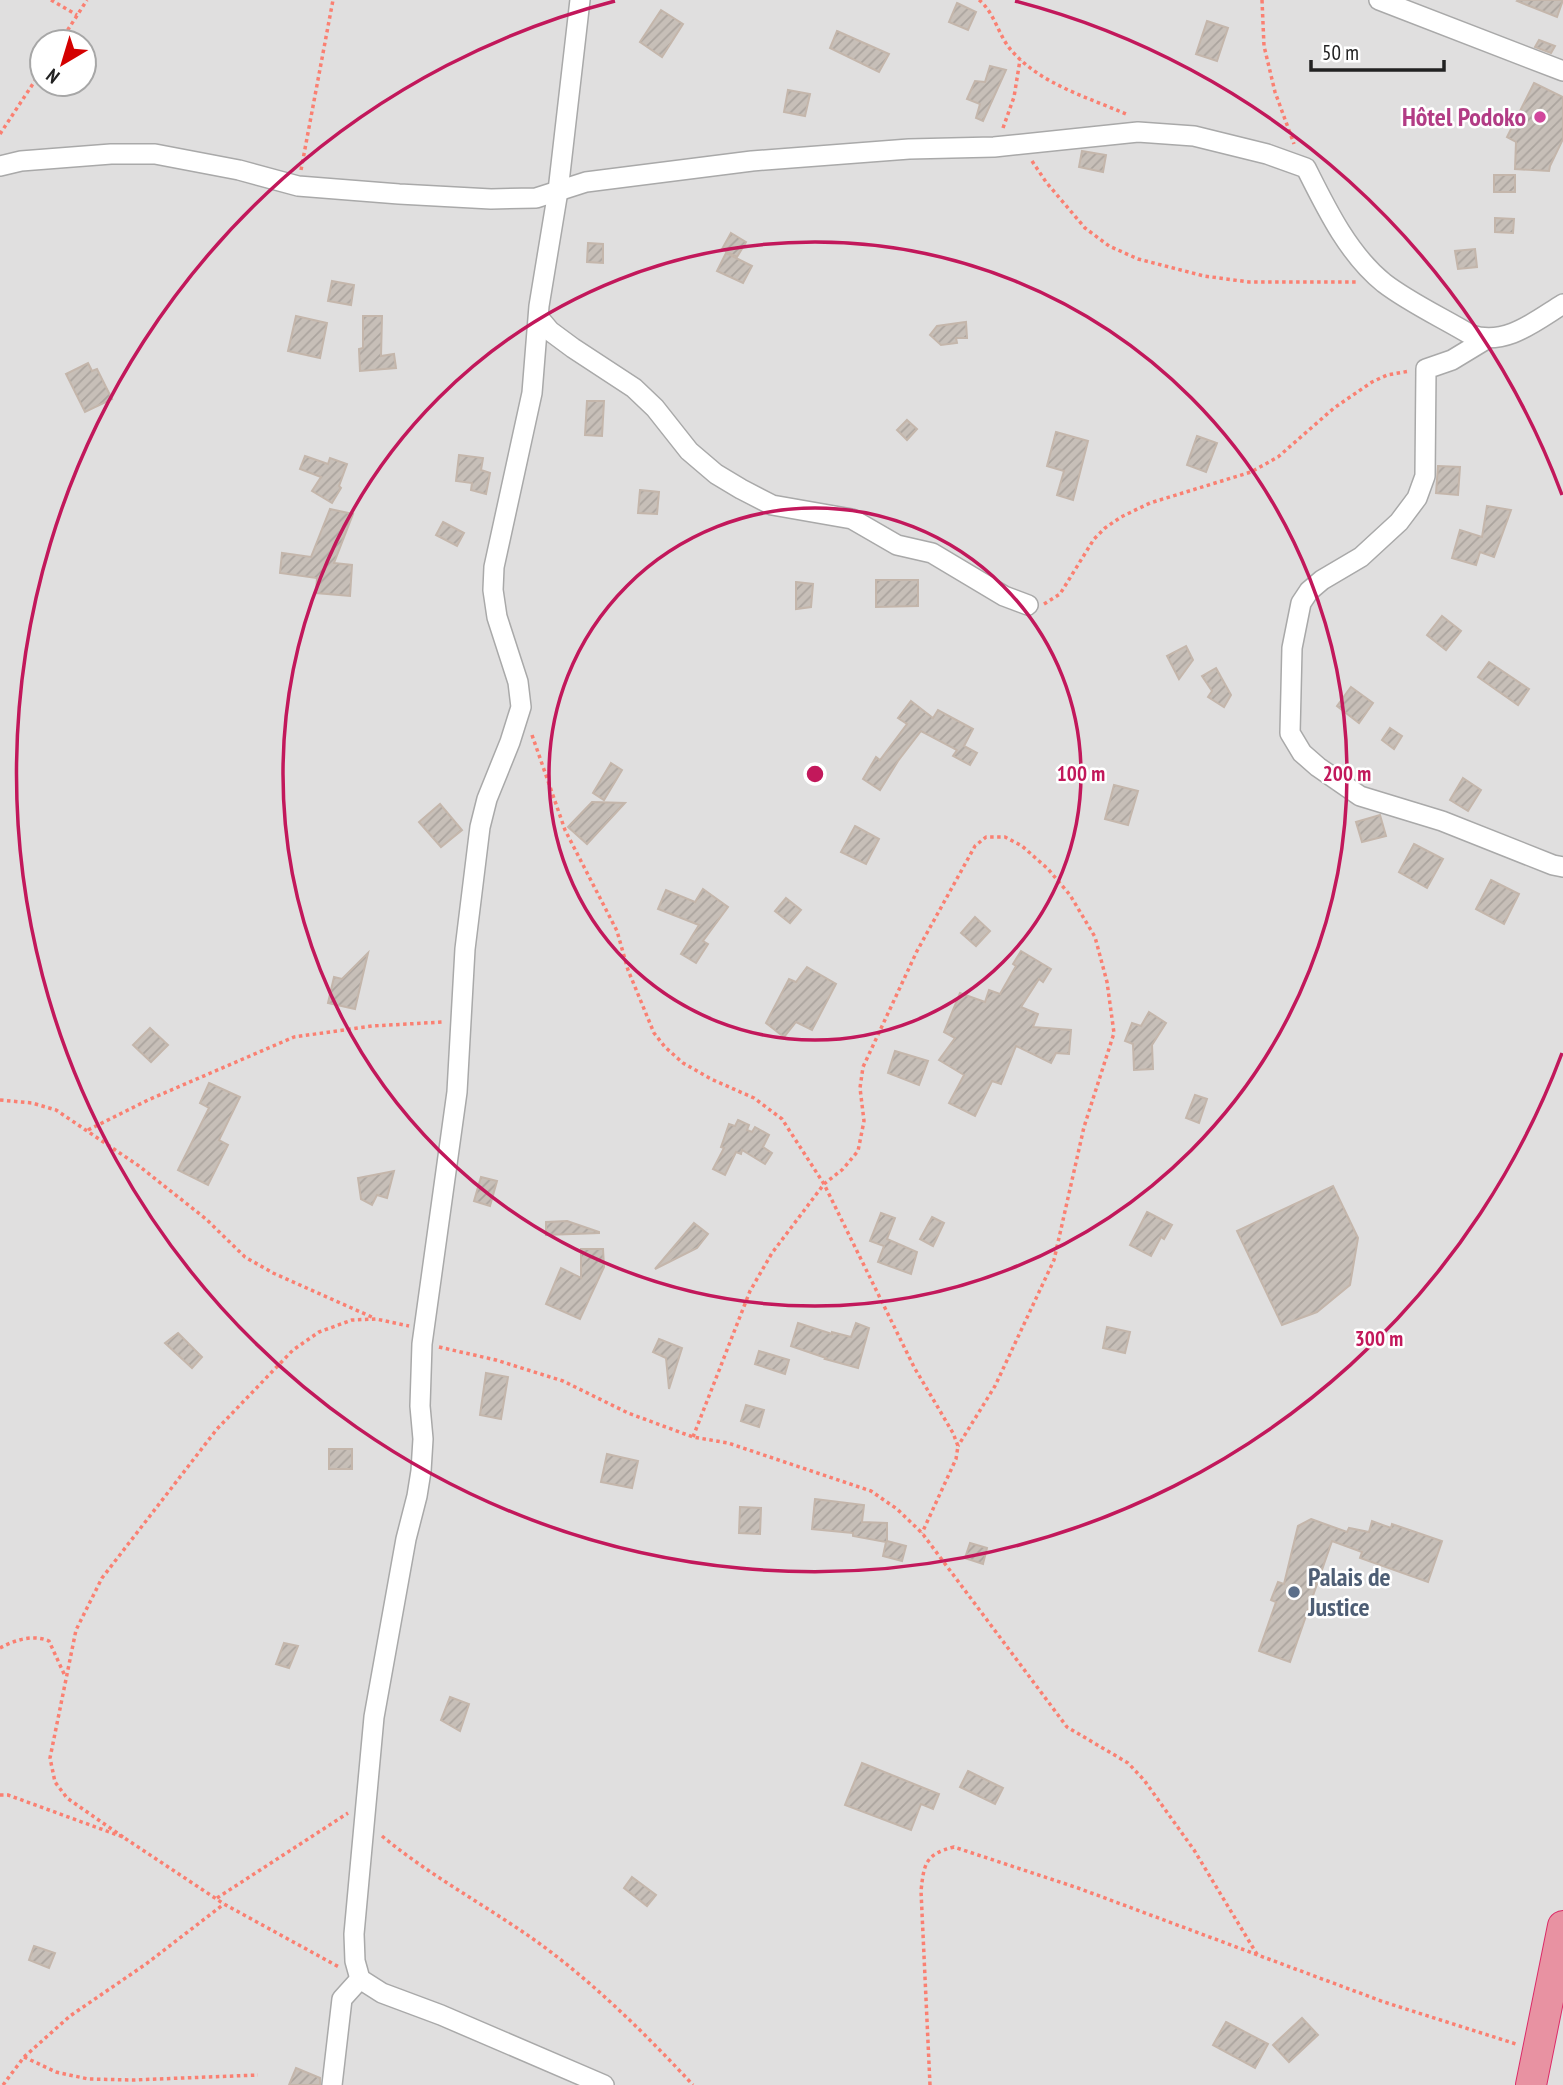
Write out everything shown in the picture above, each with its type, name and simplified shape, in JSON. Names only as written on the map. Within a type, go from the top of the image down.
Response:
[{"type":"highway","points":[[1531,2085],[1563,1926]]},
{"type":"street","points":[[580,0],[558,191],[539,318],[532,393],[494,567],[493,590],[497,617],[518,682],[521,707],[487,799],[480,827],[465,948],[457,1091],[423,1336],[421,1471],[374,1717],[354,1934],[355,1961],[360,1979],[382,1993],[441,2015],[604,2085]]},
{"type":"street","points":[[1379,0],[1563,71]]},
{"type":"street","points":[[0,166],[111,154],[155,154],[214,164],[298,186],[491,199],[536,198],[586,182],[752,161],[909,149],[994,147],[1107,133],[1162,132],[1206,139],[1267,154],[1306,168],[1344,237],[1364,264],[1385,284],[1471,335],[1485,340],[1500,339],[1563,304]]},
{"type":"street","points":[[539,318],[550,331],[573,348],[634,388],[655,408],[689,450],[716,474],[733,484],[772,505],[852,519],[898,545],[932,553],[1004,596],[1028,605]]},
{"type":"street","points":[[1485,340],[1452,360],[1426,369],[1425,476],[1417,498],[1399,522],[1361,557],[1321,580],[1301,603],[1292,648],[1290,733],[1302,753],[1360,796],[1442,821],[1563,867]]},
{"type":"street","points":[[332,2085],[342,1999],[360,1979]]},
{"type":"path","points":[[51,0],[77,15]]},
{"type":"path","points":[[69,28],[87,0]]},
{"type":"path","points":[[298,186],[332,0]]},
{"type":"path","points":[[979,0],[1020,60],[1063,88],[1162,132]]},
{"type":"path","points":[[1262,0],[1264,46],[1275,92],[1306,168]]},
{"type":"path","points":[[994,147],[1014,97],[1020,60]]},
{"type":"path","points":[[0,134],[28,92]]},
{"type":"path","points":[[1020,144],[1046,182],[1085,228],[1109,246],[1138,259],[1204,276],[1248,282],[1385,284]]},
{"type":"path","points":[[1028,605],[1044,605],[1060,594],[1094,539],[1121,517],[1161,499],[1251,471],[1278,457],[1334,408],[1372,382],[1387,375],[1426,369]]},
{"type":"path","points":[[521,707],[549,779],[565,830],[617,931],[628,970],[654,1032],[665,1047],[683,1063],[754,1098],[782,1119],[824,1184],[914,1367],[958,1446]]},
{"type":"path","points":[[693,1437],[750,1291],[778,1244],[824,1184],[843,1169],[858,1151],[864,1121],[860,1088],[863,1067],[918,951],[975,846],[986,837],[1005,837],[1023,846],[1048,869],[1070,895],[1095,937],[1107,982],[1114,1033],[1084,1127],[1054,1260],[995,1386],[958,1446],[956,1458],[922,1533]]},
{"type":"path","points":[[88,1130],[148,1100],[294,1037],[372,1026],[460,1020]]},
{"type":"path","points":[[0,1100],[32,1102],[56,1111],[88,1130],[206,1219],[245,1256],[273,1273],[376,1319],[562,1381],[628,1413],[693,1437],[728,1443],[871,1491],[897,1509],[922,1533],[1067,1727],[1128,1763],[1144,1780],[1194,1850],[1258,1956]]},
{"type":"path","points":[[360,1979],[224,1904],[67,1798],[55,1782],[50,1758],[76,1630],[102,1578],[217,1429],[293,1350],[319,1332],[352,1320],[376,1319]]},
{"type":"path","points":[[0,1648],[14,1641],[40,1637],[49,1641],[66,1678]]},
{"type":"path","points":[[0,1795],[8,1795],[123,1837]]},
{"type":"path","points":[[216,1899],[367,1799]]},
{"type":"path","points":[[365,1822],[444,1883],[515,1926],[589,1984],[693,2085]]},
{"type":"path","points":[[930,2085],[921,1891],[923,1868],[938,1851],[954,1847],[1078,1888],[1384,2002],[1539,2051]]},
{"type":"path","points":[[3,2085],[24,2057],[70,2016],[146,1964],[224,1904]]},
{"type":"path","points":[[24,2057],[56,2072],[88,2079],[258,2075]]},
{"type":"shaded area","points":[[0,0],[1563,0],[1563,2085],[0,2085]]},
{"type":"building","points":[[1518,0],[1563,0],[1557,17],[1517,1]]},
{"type":"building","points":[[957,3],[976,12],[968,30],[949,22]]},
{"type":"building","points":[[661,10],[683,24],[662,57],[640,42]]},
{"type":"building","points":[[1207,21],[1228,28],[1217,61],[1196,54]]},
{"type":"building","points":[[837,31],[889,54],[879,72],[830,48]]},
{"type":"building","points":[[1539,40],[1555,46],[1551,53],[1535,47]]},
{"type":"building","points":[[990,66],[1006,70],[983,121],[976,118],[980,104],[967,99],[975,81],[985,82]]},
{"type":"building","name":"Hôtel Podoko","points":[[1534,83],[1563,97],[1563,139],[1549,171],[1515,169],[1516,142],[1507,137]]},
{"type":"building","points":[[788,90],[810,94],[805,116],[784,112]]},
{"type":"building","points":[[1082,151],[1106,155],[1103,172],[1079,167]]},
{"type":"building","points":[[1494,175],[1515,175],[1515,192],[1494,192]]},
{"type":"building","points":[[1495,218],[1514,219],[1513,233],[1495,232]]},
{"type":"building","points":[[731,233],[746,242],[737,257],[722,249]]},
{"type":"building","points":[[588,243],[603,244],[603,263],[587,262]]},
{"type":"building","points":[[1475,249],[1477,267],[1458,269],[1455,251]]},
{"type":"building","points":[[726,253],[752,266],[743,283],[717,271]]},
{"type":"building","points":[[332,281],[354,285],[351,305],[328,301]]},
{"type":"building","points":[[296,316],[327,323],[320,358],[288,351]]},
{"type":"building","points":[[363,316],[382,316],[381,356],[394,354],[396,368],[360,371],[359,349],[363,348]]},
{"type":"building","points":[[966,322],[967,338],[956,338],[957,343],[941,345],[930,335],[937,326]]},
{"type":"building","points":[[88,363],[92,371],[97,369],[112,399],[85,412],[66,374]]},
{"type":"building","points":[[587,401],[604,401],[602,436],[585,435]]},
{"type":"building","points":[[907,420],[917,429],[907,440],[897,430]]},
{"type":"building","points":[[1056,432],[1088,441],[1073,500],[1057,495],[1064,471],[1047,466]]},
{"type":"building","points":[[1197,436],[1217,443],[1206,472],[1187,465]]},
{"type":"building","points":[[459,455],[483,458],[481,470],[490,473],[486,494],[471,490],[472,483],[456,481]]},
{"type":"building","points":[[305,456],[328,464],[330,458],[347,464],[339,486],[341,488],[332,503],[312,491],[321,477],[300,469]]},
{"type":"building","points":[[1438,466],[1460,467],[1458,495],[1436,493]]},
{"type":"building","points":[[640,490],[659,492],[657,514],[638,513]]},
{"type":"building","points":[[1487,506],[1511,510],[1494,557],[1480,552],[1476,565],[1452,558],[1460,530],[1482,537]]},
{"type":"building","points":[[330,509],[353,514],[334,563],[352,565],[350,596],[316,593],[317,578],[280,573],[282,553],[311,557]]},
{"type":"building","points":[[443,522],[464,533],[457,546],[436,535]]},
{"type":"building","points":[[876,580],[918,580],[918,606],[876,607]]},
{"type":"building","points":[[796,582],[813,584],[811,607],[796,609]]},
{"type":"building","points":[[1442,616],[1461,631],[1446,650],[1427,635]]},
{"type":"building","points":[[1186,646],[1193,660],[1179,679],[1167,656]]},
{"type":"building","points":[[1489,662],[1529,689],[1518,705],[1478,677]]},
{"type":"building","points":[[1216,668],[1231,695],[1224,707],[1208,697],[1212,691],[1202,676]]},
{"type":"building","points":[[1351,687],[1373,703],[1359,723],[1337,706]]},
{"type":"building","points":[[911,701],[933,718],[938,710],[973,729],[964,746],[977,753],[970,765],[953,756],[957,750],[921,731],[880,790],[863,779],[876,757],[880,760],[907,724],[898,718]]},
{"type":"building","points":[[1390,728],[1402,736],[1394,749],[1382,740]]},
{"type":"building","points":[[611,763],[622,770],[604,800],[593,793]]},
{"type":"building","points":[[1463,778],[1481,790],[1468,811],[1450,800]]},
{"type":"building","points":[[1114,785],[1138,791],[1128,825],[1105,819]]},
{"type":"building","points":[[592,802],[625,803],[587,844],[568,827]]},
{"type":"building","points":[[440,804],[462,830],[441,847],[419,822]]},
{"type":"building","points":[[1380,815],[1386,836],[1362,842],[1356,822]]},
{"type":"building","points":[[855,826],[879,839],[866,864],[841,852]]},
{"type":"building","points":[[1414,844],[1443,859],[1427,888],[1399,872]]},
{"type":"building","points":[[1491,880],[1519,894],[1504,924],[1476,909]]},
{"type":"building","points":[[703,889],[728,907],[703,941],[708,944],[696,963],[681,954],[699,925],[658,909],[666,890],[695,902]]},
{"type":"building","points":[[786,898],[801,910],[790,923],[775,911]]},
{"type":"building","points":[[975,917],[990,931],[976,946],[961,933]]},
{"type":"building","points":[[1021,951],[1051,969],[1043,982],[1039,979],[1021,1007],[1038,1014],[1033,1027],[1071,1030],[1069,1054],[1056,1053],[1051,1063],[1016,1046],[1001,1084],[992,1081],[975,1116],[949,1103],[964,1075],[939,1060],[955,1038],[944,1032],[960,993],[985,1002],[989,990],[1000,994]]},
{"type":"building","points":[[368,953],[355,1009],[328,1003],[334,977],[342,979]]},
{"type":"building","points":[[807,967],[836,984],[812,1030],[796,1022],[784,1037],[766,1023],[789,979],[796,982]]},
{"type":"building","points":[[1149,1012],[1166,1023],[1152,1045],[1153,1069],[1134,1070],[1133,1044],[1125,1041],[1132,1023],[1141,1026]]},
{"type":"building","points":[[150,1028],[168,1045],[151,1062],[133,1045]]},
{"type":"building","points":[[895,1051],[928,1061],[919,1085],[888,1073]]},
{"type":"building","points":[[209,1083],[240,1097],[219,1140],[228,1145],[208,1185],[178,1170],[209,1108],[200,1103]]},
{"type":"building","points":[[1195,1095],[1207,1099],[1199,1123],[1186,1118]]},
{"type":"building","points":[[738,1120],[749,1125],[747,1130],[752,1132],[755,1127],[769,1135],[763,1147],[772,1153],[765,1164],[742,1150],[741,1154],[736,1152],[725,1175],[713,1169],[724,1148],[721,1147],[729,1124],[735,1126]]},
{"type":"building","points":[[394,1171],[387,1198],[377,1195],[372,1205],[361,1199],[358,1178]]},
{"type":"building","points":[[481,1177],[497,1181],[490,1206],[474,1201]]},
{"type":"building","points":[[1333,1186],[1358,1238],[1350,1285],[1317,1312],[1282,1325],[1237,1231]]},
{"type":"building","points":[[1147,1212],[1172,1225],[1164,1239],[1161,1237],[1151,1256],[1130,1245]]},
{"type":"building","points":[[881,1213],[895,1218],[887,1239],[917,1252],[911,1274],[878,1262],[884,1246],[870,1241]]},
{"type":"building","points":[[932,1217],[944,1223],[933,1246],[920,1239]]},
{"type":"building","points":[[567,1221],[599,1233],[546,1235],[546,1222]]},
{"type":"building","points":[[694,1223],[708,1234],[697,1248],[655,1269]]},
{"type":"building","points":[[581,1249],[603,1249],[604,1267],[580,1319],[546,1304],[561,1268],[581,1278]]},
{"type":"building","points":[[798,1323],[851,1337],[856,1323],[869,1328],[858,1368],[791,1346]]},
{"type":"building","points":[[1107,1327],[1130,1332],[1125,1353],[1103,1348]]},
{"type":"building","points":[[178,1333],[202,1357],[192,1368],[165,1343]]},
{"type":"building","points":[[659,1339],[682,1348],[669,1389],[666,1358],[653,1352]]},
{"type":"building","points":[[759,1351],[789,1360],[785,1374],[755,1364]]},
{"type":"building","points":[[486,1373],[508,1377],[501,1419],[480,1415]]},
{"type":"building","points":[[746,1405],[764,1410],[759,1427],[741,1421]]},
{"type":"building","points":[[329,1449],[352,1449],[352,1469],[329,1469]]},
{"type":"building","points":[[607,1454],[638,1461],[632,1488],[601,1482]]},
{"type":"building","points":[[815,1499],[864,1505],[862,1522],[887,1523],[887,1541],[906,1546],[902,1561],[883,1556],[886,1542],[853,1536],[853,1533],[812,1529]]},
{"type":"building","points":[[740,1507],[761,1508],[760,1534],[739,1533]]},
{"type":"building","name":"Palais de Justice","points":[[1311,1519],[1347,1532],[1349,1528],[1369,1532],[1372,1521],[1391,1528],[1392,1524],[1442,1541],[1428,1582],[1360,1558],[1362,1552],[1332,1541],[1290,1662],[1259,1651],[1276,1602],[1271,1600],[1278,1582],[1284,1584],[1298,1526]]},
{"type":"building","points":[[970,1543],[987,1548],[983,1564],[965,1558]]},
{"type":"building","points":[[284,1643],[298,1646],[289,1668],[276,1664]]},
{"type":"building","points":[[450,1697],[469,1704],[460,1731],[441,1720]]},
{"type":"building","points":[[862,1763],[939,1794],[933,1809],[921,1804],[911,1830],[845,1805]]},
{"type":"building","points":[[968,1771],[1003,1788],[995,1804],[960,1787]]},
{"type":"building","points":[[632,1877],[656,1895],[647,1906],[624,1888]]},
{"type":"building","points":[[34,1946],[55,1953],[49,1968],[29,1960]]},
{"type":"building","points":[[1302,2018],[1318,2035],[1289,2062],[1273,2045]]},
{"type":"building","points":[[1226,2022],[1268,2044],[1255,2068],[1213,2045]]},
{"type":"building","points":[[296,2068],[320,2078],[320,2085],[289,2085]]},
{"type":"place","name":"Hôtel Podoko","points":[[1540,117]]},
{"type":"place","name":"Palais de Justice","points":[[1294,1592]]}]
